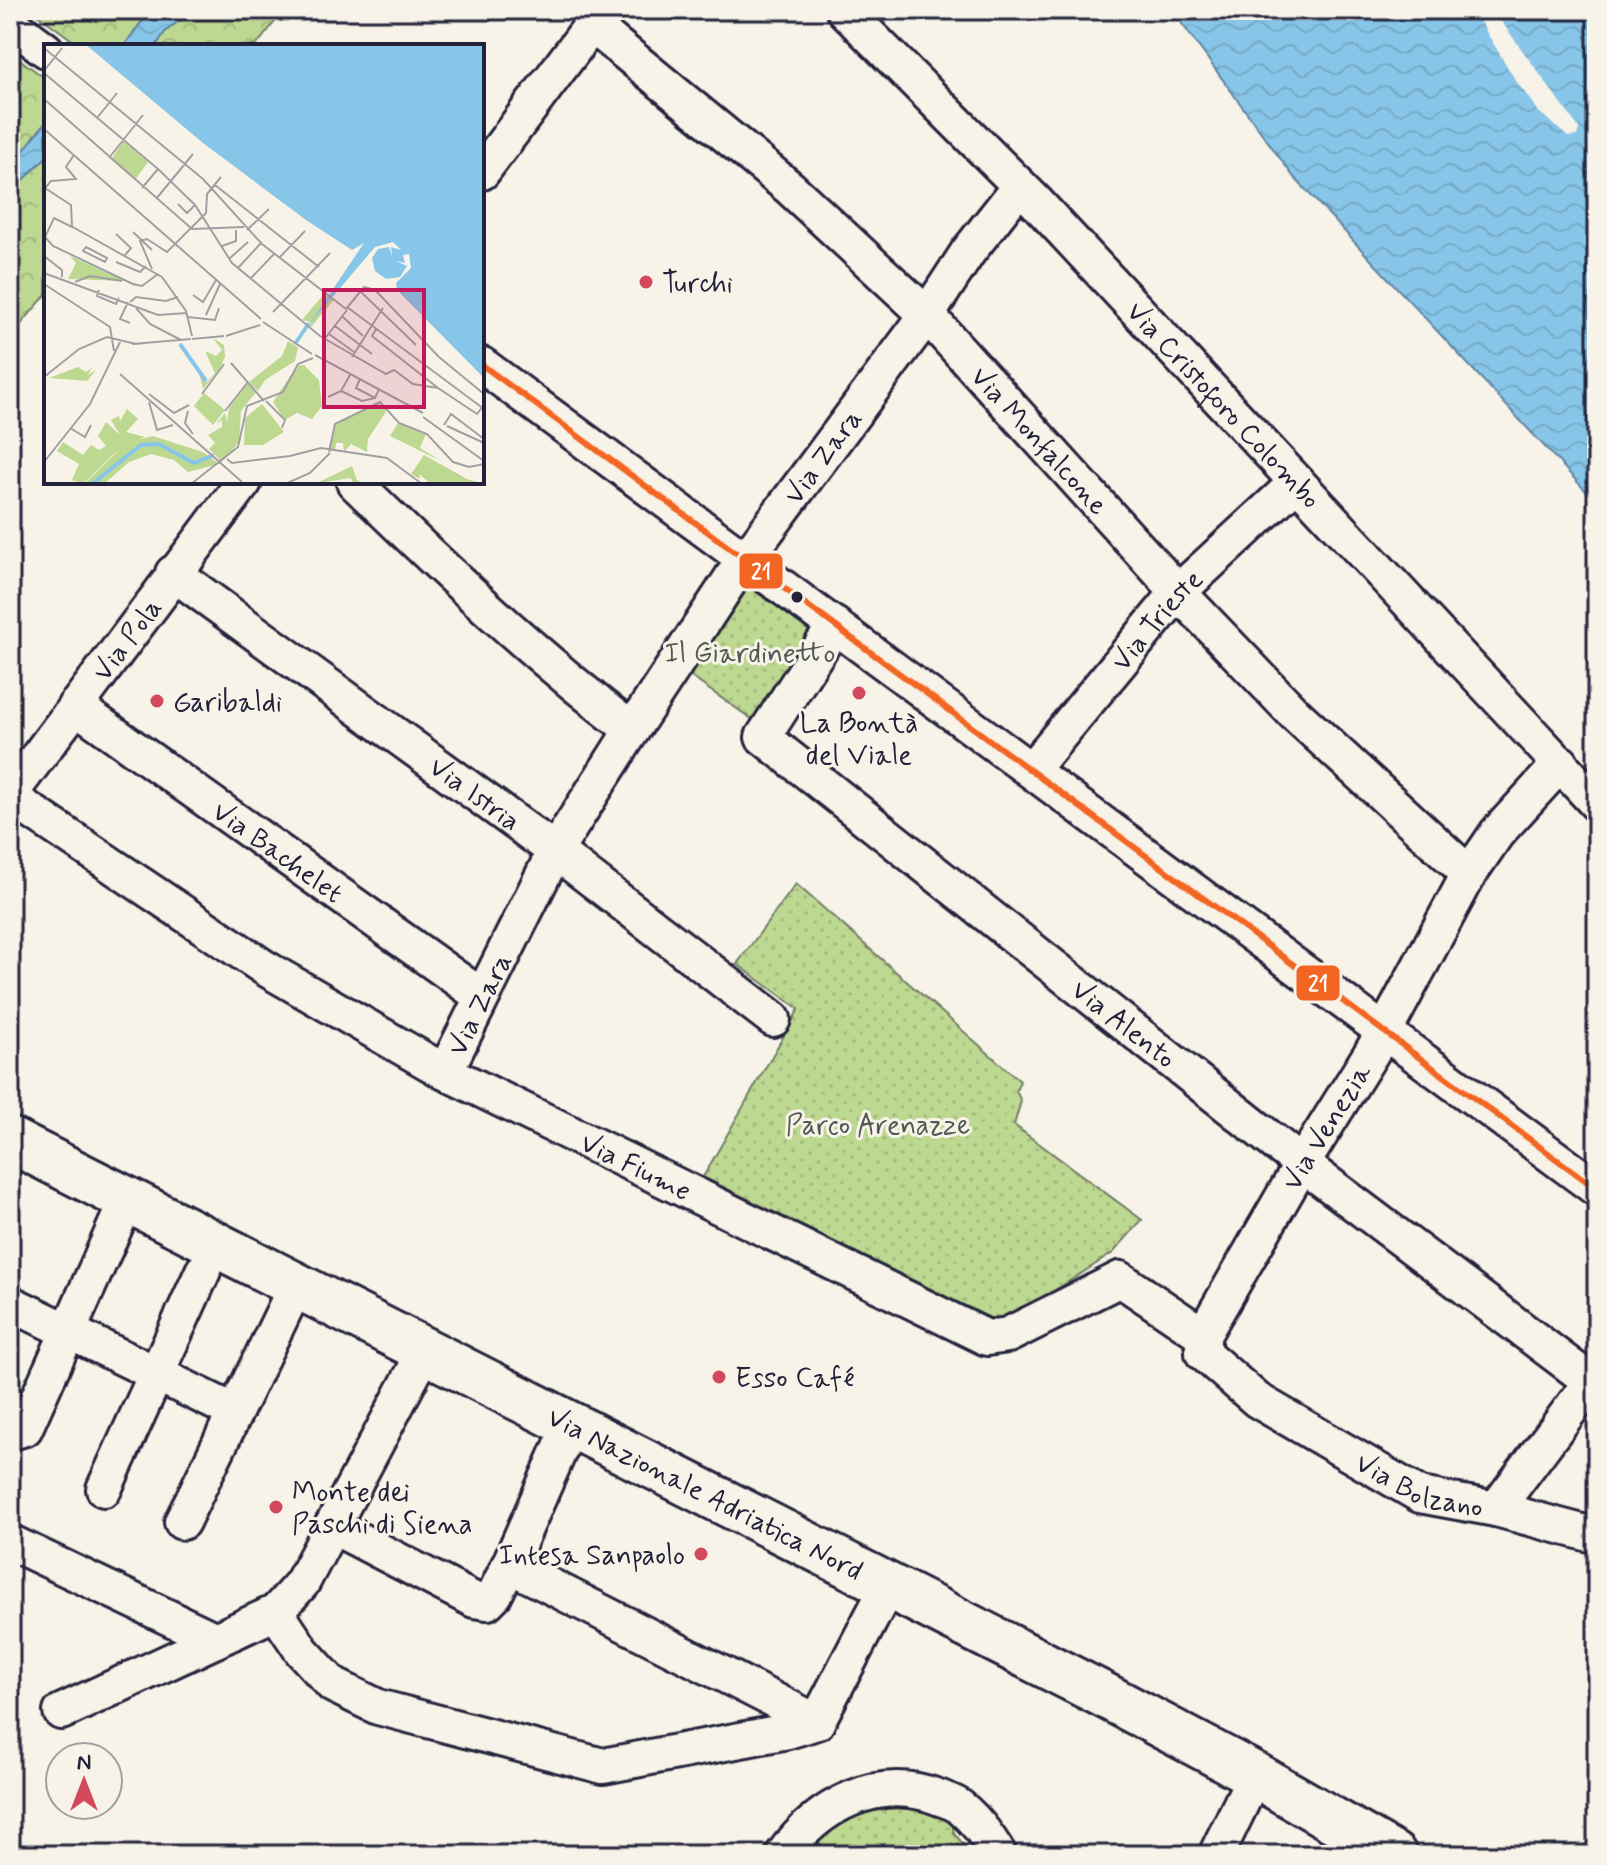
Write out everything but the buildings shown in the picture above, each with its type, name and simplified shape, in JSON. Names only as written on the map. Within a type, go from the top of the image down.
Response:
[{"type":"main road","name":"Via Nazionale Adriatica Nord","points":[[10,1140],[1102,1694],[1255,1775],[1394,1855]]},
{"type":"street","name":"Via Cristoforo Colombo","points":[[844,10],[1020,186],[1597,804]]},
{"type":"street","points":[[484,169],[598,18]]},
{"type":"street","name":"Via Monfalcone","points":[[598,18],[790,188],[927,315],[1178,592],[1294,713],[1469,874]]},
{"type":"street","points":[[10,23],[44,48]]},
{"type":"street","name":"Via Zara","points":[[445,1072],[555,851],[632,730],[745,560],[927,315],[968,252],[1020,186]]},
{"type":"street","points":[[484,366],[1597,1189]]},
{"type":"street","name":"Via Trieste","points":[[1031,770],[1178,592],[1297,482]]},
{"type":"street","name":"Via Pola","points":[[10,796],[173,573],[242,484]]},
{"type":"street","points":[[356,484],[466,590],[568,680],[632,730]]},
{"type":"street","name":"Via Istria","points":[[173,573],[555,851],[773,1019]]},
{"type":"street","name":"Via Alento","points":[[835,625],[763,737],[1302,1164],[1595,1381]]},
{"type":"street","name":"Via Bachelet","points":[[75,706],[481,996]]},
{"type":"street","name":"Via Venezia","points":[[1203,1335],[1302,1164],[1385,1031],[1469,874],[1497,833],[1561,763]]},
{"type":"street","name":"Via Fiume","points":[[10,796],[265,968],[445,1072],[987,1338],[1008,1335],[1120,1279],[1203,1335],[1203,1353],[1257,1400]]},
{"type":"street","points":[[10,1428],[15,1431],[25,1428],[127,1200]]},
{"type":"street","points":[[104,1489],[203,1271]]},
{"type":"street","points":[[182,1522],[296,1286]]},
{"type":"street","points":[[12,1304],[235,1412]]},
{"type":"street","points":[[61,1712],[276,1612],[302,1583],[425,1351]]},
{"type":"street","points":[[1496,1509],[1595,1381]]},
{"type":"street","name":"Via Bolzano","points":[[1257,1400],[1420,1495],[1496,1509],[1597,1536]]},
{"type":"street","points":[[332,1526],[474,1600],[487,1602],[495,1594],[509,1565],[571,1424]]},
{"type":"street","points":[[10,1542],[216,1640]]},
{"type":"street","points":[[509,1565],[817,1722]]},
{"type":"street","points":[[817,1722],[888,1586]]},
{"type":"street","points":[[276,1612],[302,1651],[333,1685],[378,1707],[574,1758],[776,1718],[817,1722]]},
{"type":"street","points":[[1216,1855],[1255,1775]]},
{"type":"street","points":[[783,1855],[798,1834],[829,1809],[864,1792],[890,1788],[925,1792],[958,1805],[980,1826],[999,1855]]},
{"type":"green space","points":[[32,10],[154,10],[125,44],[77,44]]},
{"type":"green space","points":[[192,10],[284,10],[258,44],[157,44],[165,32]]},
{"type":"green space","points":[[10,52],[44,78],[44,125],[10,168]]},
{"type":"green space","points":[[44,159],[44,297],[10,337],[10,194]]},
{"type":"green space","name":"Il Giardinetto","points":[[747,586],[812,630],[752,719],[688,675]]},
{"type":"green space","name":"Parco Arenazze","points":[[796,884],[1020,1081],[1016,1091],[1021,1101],[1014,1125],[1142,1220],[1113,1253],[1018,1314],[994,1320],[703,1177],[799,1009],[737,964]]},
{"type":"green space","points":[[948,1801],[954,1833],[972,1855],[776,1855],[827,1804]]},
{"type":"water","points":[[154,10],[192,10],[165,32],[157,44],[125,44]]},
{"type":"water","points":[[1172,10],[1597,10],[1597,503],[1293,176]]},
{"type":"water","points":[[44,125],[44,159],[10,194],[10,168]]},
{"type":"pier","points":[[1473,10],[1493,10],[1579,128],[1577,136],[1568,137],[1539,112],[1516,81]]},
{"type":"transit line","name":"21","points":[[484,366],[1597,1189]]},
{"type":"place","name":"Turchi","points":[[646,282]]},
{"type":"place","name":"La Bontà del Viale","points":[[859,693]]},
{"type":"place","name":"Garibaldi","points":[[157,701]]},
{"type":"place","name":"Esso Café","points":[[719,1377]]},
{"type":"place","name":"Monte dei Paschi di Siena","points":[[276,1507]]},
{"type":"place","name":"Intesa Sanpaolo","points":[[701,1554]]}]
